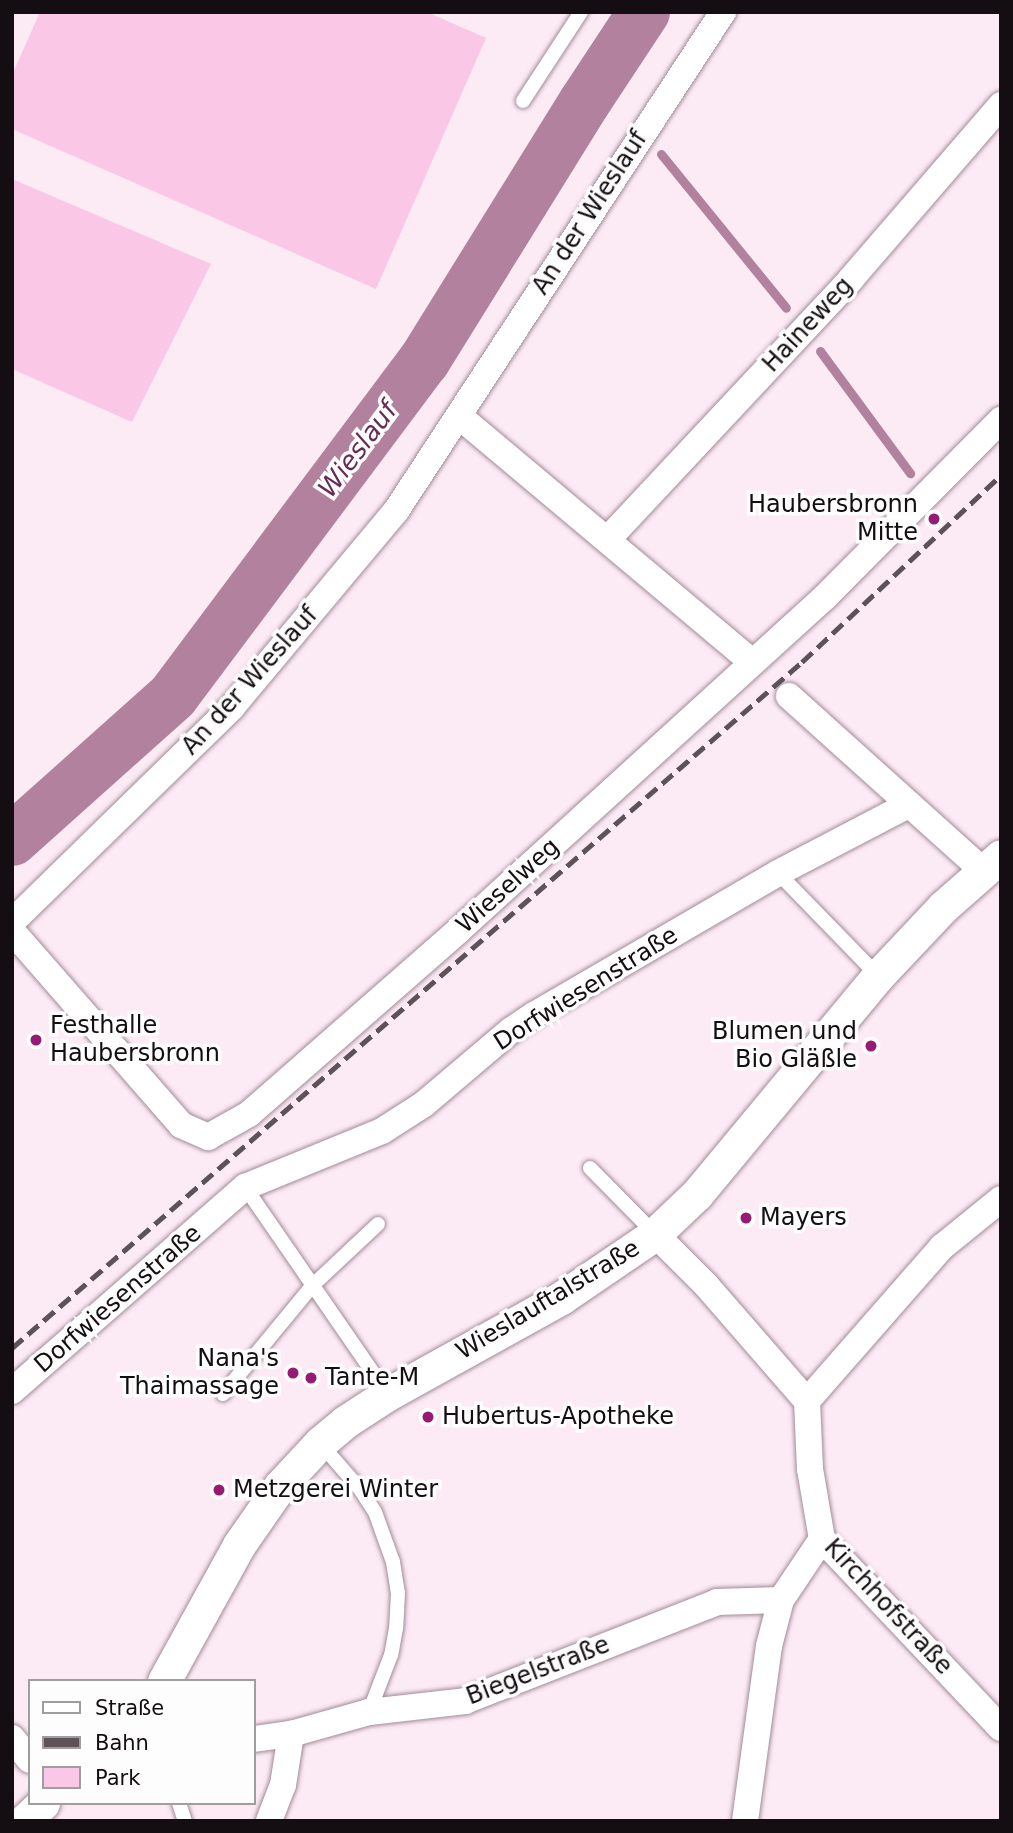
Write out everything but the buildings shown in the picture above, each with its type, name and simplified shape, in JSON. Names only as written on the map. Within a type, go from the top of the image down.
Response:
[{"type":"street","name":"An der Wieslauf","points":[[12,922],[232,707],[396,511],[723,12]]},
{"type":"street","name":"Haineweg","points":[[608,539],[851,279],[1001,105]]},
{"type":"street","points":[[459,416],[752,662]]},
{"type":"street","name":"Wieselweg","points":[[12,931],[181,1125],[208,1137],[249,1114],[458,931],[873,551],[1001,420]]},
{"type":"street","points":[[789,696],[908,805],[991,863]]},
{"type":"street","name":"Dorfwiesenstraße","points":[[12,1391],[245,1187],[382,1131],[424,1104],[510,1031],[534,1015],[778,873],[908,805]]},
{"type":"street","name":"Wieslauftalstraße","points":[[165,1679],[239,1545],[280,1486],[320,1443],[345,1422],[388,1394],[561,1298],[655,1234],[697,1194],[878,976],[991,863]]},
{"type":"street","points":[[655,1234],[706,1286],[807,1401],[942,1247],[1001,1199]]},
{"type":"street","name":"Kirchhofstraße","points":[[807,1401],[810,1469],[822,1539],[1001,1728]]},
{"type":"street","points":[[745,1821],[769,1646],[781,1600],[822,1539]]},
{"type":"street","name":"Biegelstraße","points":[[256,1739],[291,1734],[369,1713],[465,1701],[717,1602],[781,1600]]},
{"type":"street","points":[[269,1821],[283,1785],[291,1734]]},
{"type":"street","points":[[12,1738],[28,1758]]},
{"type":"lane","points":[[523,101],[581,12]]},
{"type":"lane","points":[[778,873],[878,976]]},
{"type":"lane","points":[[590,1168],[655,1234]]},
{"type":"lane","points":[[245,1187],[388,1394]]},
{"type":"lane","points":[[223,1394],[313,1285],[378,1224]]},
{"type":"lane","points":[[320,1443],[360,1489],[374,1512],[385,1535],[398,1593],[397,1628],[391,1655],[369,1713]]},
{"type":"green space","points":[[40,12],[427,12],[486,38],[376,289],[12,129],[12,75]]},
{"type":"green space","points":[[12,179],[211,264],[132,422],[12,369]]},
{"type":"waterway","name":"Wieslauf","points":[[12,840],[173,696],[424,361],[584,103],[644,12]]},
{"type":"waterway","points":[[661,154],[786,308]]},
{"type":"waterway","points":[[820,351],[910,473]]},
{"type":"railway","points":[[12,1348],[802,662],[1001,475]]},
{"type":"place","name":"Haubersbronn Mitte","points":[[934,519]]},
{"type":"place","name":"Festhalle Haubersbronn","points":[[36,1040]]},
{"type":"place","name":"Blumen und Bio Gläßle","points":[[871,1046]]},
{"type":"place","name":"Mayers","points":[[746,1218]]},
{"type":"place","name":"Nana's Thaimassage","points":[[293,1373]]},
{"type":"place","name":"Tante-M","points":[[311,1378]]},
{"type":"place","name":"Hubertus-Apotheke","points":[[428,1417]]},
{"type":"place","name":"Metzgerei Winter","points":[[219,1490]]}]
